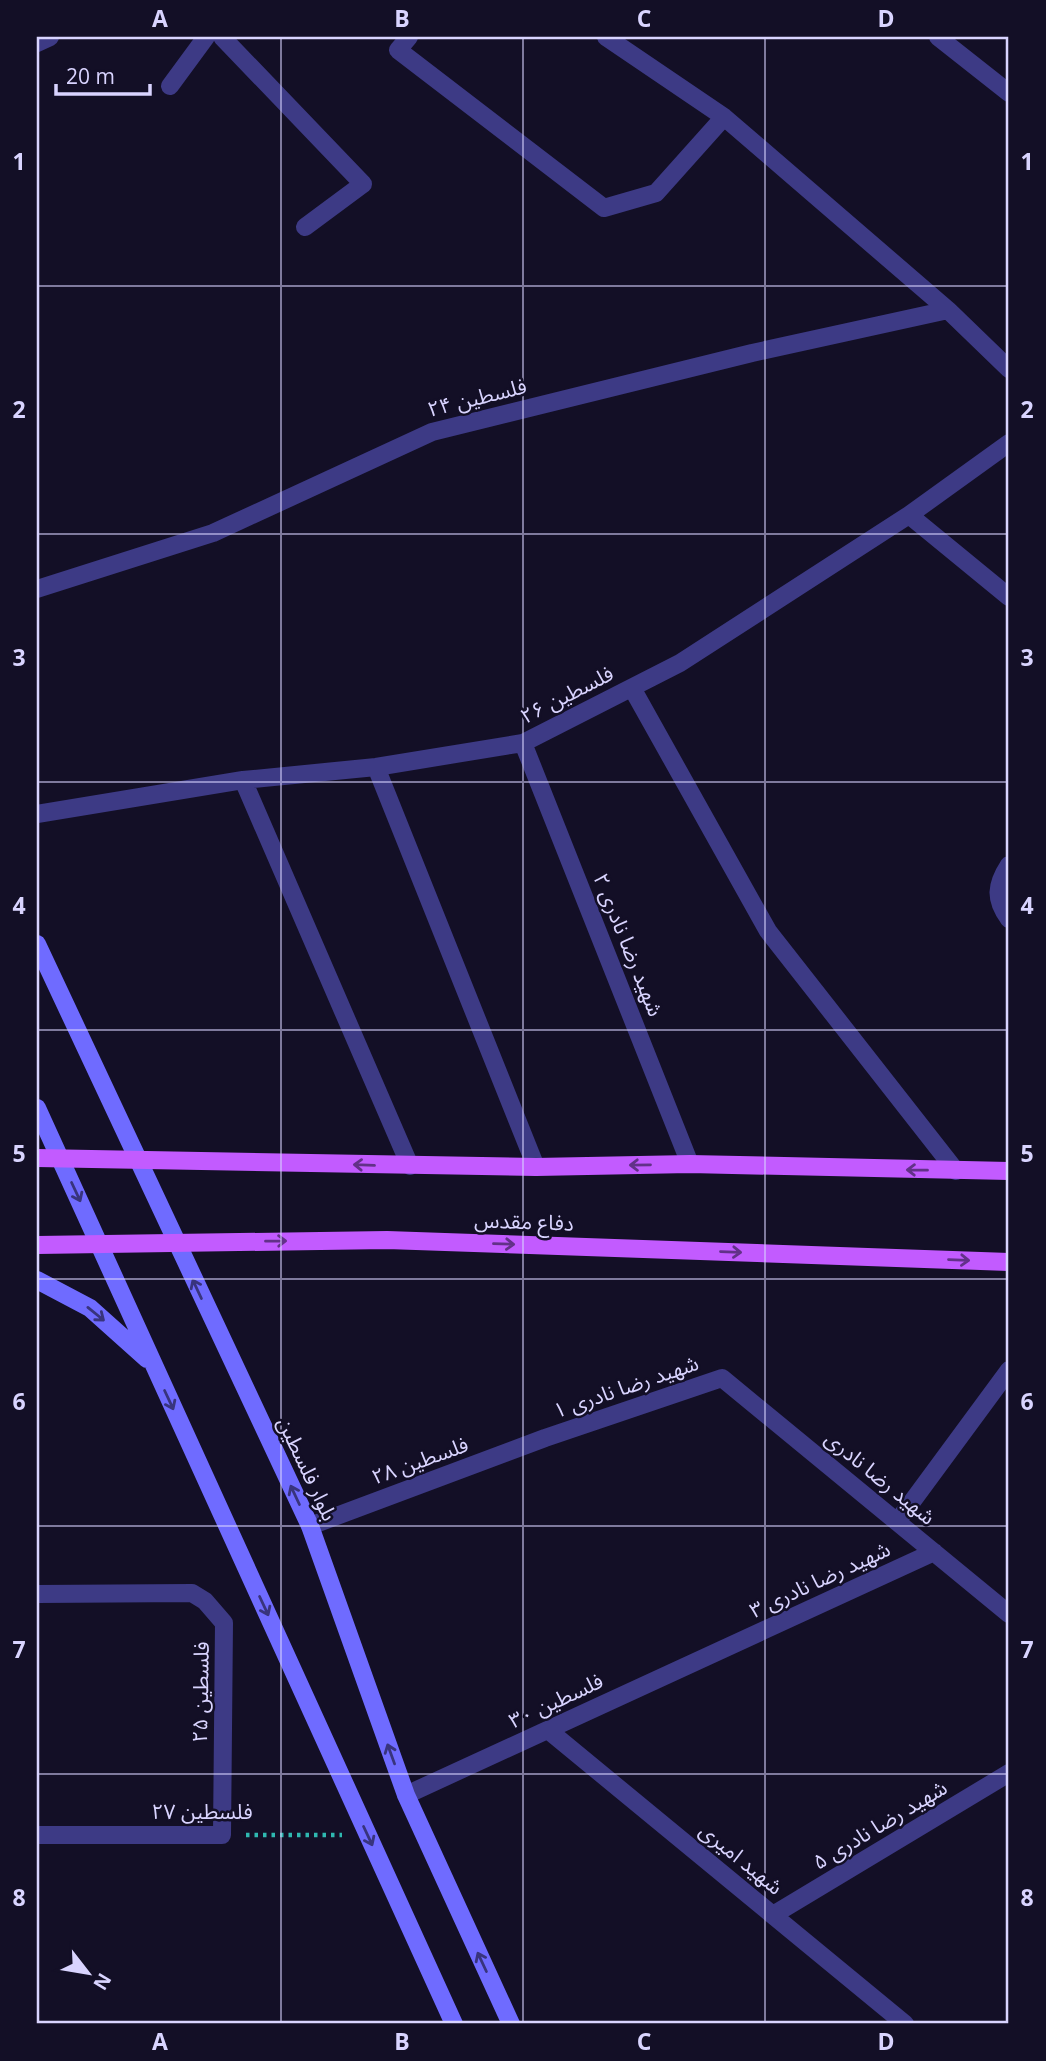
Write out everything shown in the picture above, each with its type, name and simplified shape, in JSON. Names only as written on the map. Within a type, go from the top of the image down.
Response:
[{"type":"main road","name":"بلوار فلسطین","points":[[37,944],[310,1526],[406,1795],[511,2024]]},
{"type":"main road","points":[[37,1108],[454,2024]]},
{"type":"main road","points":[[37,1158],[410,1166],[691,1164],[1009,1171]]},
{"type":"main road","name":"دفاع مقدس","points":[[37,1245],[387,1240],[1009,1262]]},
{"type":"main road","points":[[37,1280],[90,1308],[152,1364]]},
{"type":"street","points":[[37,43],[50,37]]},
{"type":"street","points":[[170,86],[206,37]]},
{"type":"street","points":[[222,37],[363,184],[305,227]]},
{"type":"street","points":[[409,37],[398,50],[604,208],[656,193],[724,117]]},
{"type":"street","points":[[606,37],[724,117],[948,310],[1009,369]]},
{"type":"street","points":[[938,37],[1009,93]]},
{"type":"street","name":"فلسطین ۲۴","points":[[37,589],[213,533],[432,432],[752,353],[948,310]]},
{"type":"street","name":"فلسطین ۲۶","points":[[37,814],[243,780],[376,767],[523,743],[680,663],[909,515],[1009,443]]},
{"type":"street","points":[[909,515],[1009,597]]},
{"type":"street","points":[[632,688],[768,931],[956,1171]]},
{"type":"street","name":"شهید رضا نادری ۲","points":[[523,743],[691,1164]]},
{"type":"street","points":[[376,767],[536,1167]]},
{"type":"street","points":[[243,780],[410,1166]]},
{"type":"street","points":[[1009,865],[998,882],[998,903],[1009,919]]},
{"type":"street","points":[[897,1522],[1009,1370]]},
{"type":"street","name":"شهید رضا نادری","points":[[722,1378],[1009,1614]]},
{"type":"street","name":"شهید رضا نادری ۱","points":[[545,1438],[722,1378]]},
{"type":"street","name":"فلسطین ۲۸","points":[[310,1526],[545,1438]]},
{"type":"street","name":"شهید رضا نادری ۳","points":[[725,1648],[934,1552]]},
{"type":"street","name":"فلسطین ۲۵","points":[[37,1594],[192,1592],[215,1610],[224,1623],[222,1835]]},
{"type":"street","name":"فلسطین ۳۰","points":[[406,1795],[725,1648]]},
{"type":"street","name":"شهید امیری","points":[[548,1730],[905,2024]]},
{"type":"street","name":"شهید رضا نادری ۵","points":[[773,1915],[1009,1773]]},
{"type":"street","name":"فلسطین ۲۷","points":[[37,1835],[222,1835]]},
{"type":"path","name":"فلسطین ۲۷","points":[[222,1835],[368,1835]]}]
